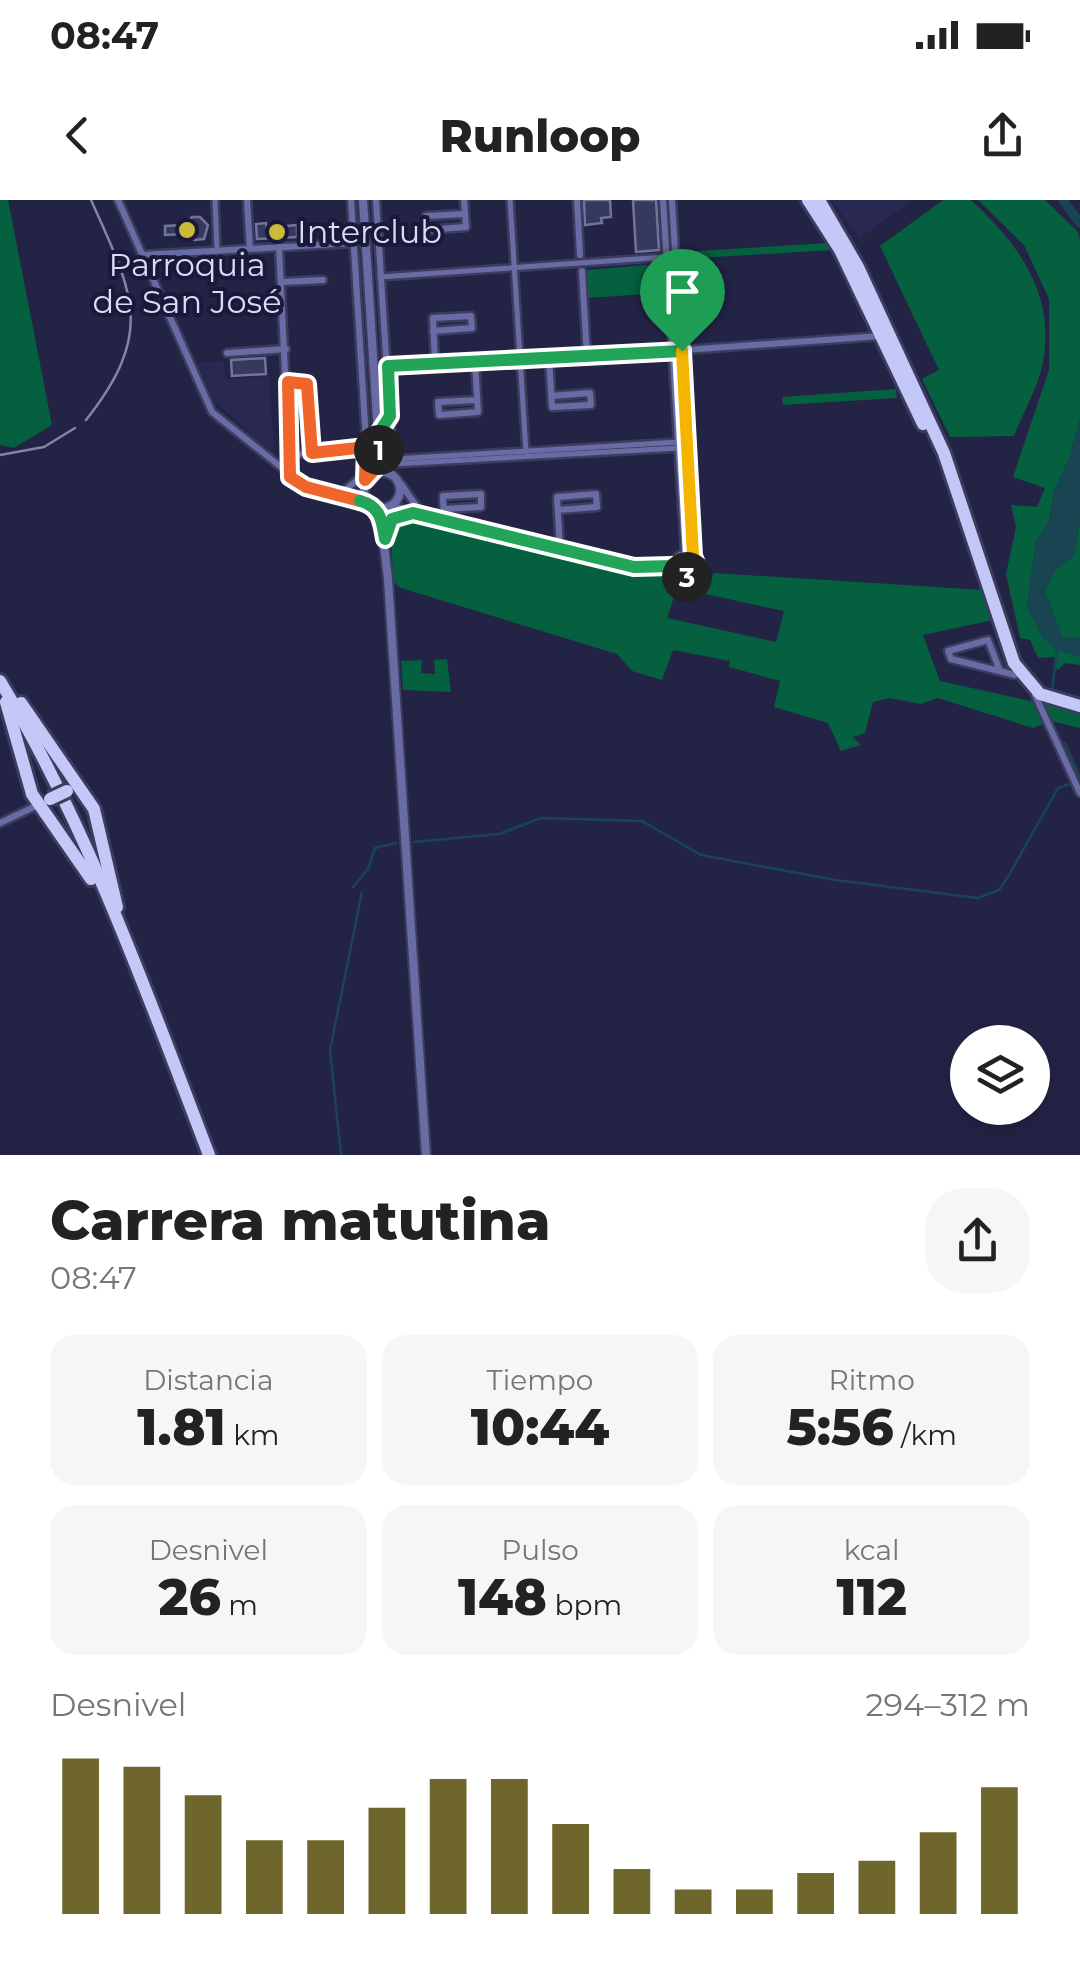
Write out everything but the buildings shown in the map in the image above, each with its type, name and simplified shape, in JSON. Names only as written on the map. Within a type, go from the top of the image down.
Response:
[{"type":"highway","points":[[808,200],[840,250],[956,486]]},
{"type":"highway","points":[[820,200],[853,257],[956,486],[998,645],[1033,688],[1052,700],[1080,706]]},
{"type":"highway","points":[[0,673],[72,789],[99,822],[131,956]]},
{"type":"highway","points":[[0,682],[52,782],[131,956],[208,1155]]},
{"type":"highway","points":[[0,690],[24,774],[93,882],[131,956]]},
{"type":"highway","points":[[45,802],[72,789]]},
{"type":"street","points":[[118,200],[212,412],[290,477],[306,487],[634,567],[672,566]]},
{"type":"street","points":[[215,200],[217,250]]},
{"type":"street","points":[[247,200],[250,248]]},
{"type":"street","points":[[351,200],[366,477],[371,504],[380,514],[385,536],[426,1155]]},
{"type":"street","points":[[363,200],[380,450],[390,474],[423,515]]},
{"type":"street","points":[[376,200],[393,462],[679,445]]},
{"type":"street","points":[[464,200],[466,227],[426,230],[426,216],[465,214]]},
{"type":"street","points":[[510,200],[529,453]]},
{"type":"street","points":[[576,200],[580,255]]},
{"type":"street","points":[[663,200],[689,555]]},
{"type":"street","points":[[672,200],[679,445],[689,555],[697,566],[692,576],[679,577],[672,566]]},
{"type":"street","points":[[142,255],[354,243]]},
{"type":"street","points":[[279,247],[292,455],[290,477]]},
{"type":"street","points":[[380,277],[666,256]]},
{"type":"street","points":[[582,271],[587,357]]},
{"type":"street","points":[[282,282],[323,280]]},
{"type":"street","points":[[434,330],[472,328],[472,316],[433,318],[436,364]]},
{"type":"street","points":[[388,366],[587,357],[880,335],[901,359]]},
{"type":"street","points":[[227,353],[286,349]]},
{"type":"street","points":[[549,359],[552,408],[591,405],[590,393],[552,396]]},
{"type":"street","points":[[475,362],[478,412],[439,415],[438,402],[477,400]]},
{"type":"street","points":[[288,382],[307,384],[312,453]]},
{"type":"street","points":[[378,434],[390,416]]},
{"type":"street","points":[[292,455],[366,447]]},
{"type":"street","points":[[338,493],[366,477],[380,450]]},
{"type":"street","points":[[338,493],[366,477],[390,474]]},
{"type":"street","points":[[385,536],[391,506],[400,497],[401,484]]},
{"type":"street","points":[[444,509],[482,507],[481,494],[443,496],[444,520]]},
{"type":"street","points":[[558,510],[597,507],[596,494],[557,497],[560,549]]},
{"type":"street","points":[[385,536],[395,517],[413,513]]},
{"type":"street","points":[[672,566],[676,557],[689,555]]},
{"type":"street","points":[[1000,671],[998,645],[986,640],[950,648],[951,659],[1015,675]]},
{"type":"street","points":[[1033,688],[1042,716],[1051,726],[1080,793]]},
{"type":"street","points":[[0,823],[45,802]]},
{"type":"shaded area","points":[[831,200],[912,200],[860,238]]},
{"type":"shaded area","points":[[224,361],[225,380],[269,376],[274,451],[269,451],[214,401],[197,363]]},
{"type":"green space","points":[[0,200],[8,200],[52,425],[14,448],[0,445]]},
{"type":"green space","points":[[943,200],[971,200],[989,218],[1020,255],[1040,297],[1045,320],[1041,371],[1014,436],[950,437],[922,379],[939,370],[880,246]]},
{"type":"green space","points":[[978,200],[1045,200],[1078,232],[1080,240],[1080,419],[1069,459],[1054,492],[1049,520],[1036,542],[1027,606],[1043,638],[1080,657],[1080,665],[1065,663],[1057,671],[1054,657],[1038,658],[1030,640],[1020,638],[1006,574],[1016,527],[1011,505],[1037,507],[1045,488],[1013,477],[1049,370],[1049,299],[1024,245]]},
{"type":"green space","points":[[828,243],[833,250],[682,259],[682,252]]},
{"type":"green space","points":[[660,264],[662,293],[587,298],[586,270]]},
{"type":"green space","points":[[896,389],[897,398],[783,405],[782,397]]},
{"type":"green space","points":[[408,518],[643,573],[666,572],[676,591],[667,618],[776,642],[784,611],[682,589],[682,585],[698,576],[710,579],[714,573],[984,590],[993,620],[923,635],[940,681],[1080,712],[1080,728],[1051,721],[1033,728],[938,698],[920,704],[890,698],[873,702],[865,733],[853,737],[861,745],[841,751],[828,723],[774,707],[780,681],[729,667],[730,661],[673,650],[662,680],[632,671],[617,654],[401,588],[393,582],[391,532],[397,520]]},
{"type":"green space","points":[[1080,523],[1080,637],[1063,639],[1045,592],[1054,571],[1073,557]]},
{"type":"green space","points":[[447,659],[451,692],[403,690],[401,661],[422,660],[421,673],[435,674],[434,660]]},
{"type":"water","points":[[1080,419],[1080,523],[1073,557],[1054,571],[1045,592],[1063,638],[1080,637],[1080,657],[1057,650],[1043,638],[1027,606],[1036,542],[1049,520],[1054,492],[1069,459]]},
{"type":"waterway","points":[[1063,200],[1080,223]]},
{"type":"waterway","points":[[1052,690],[1057,649]]},
{"type":"waterway","points":[[1065,743],[1080,777]]},
{"type":"waterway","points":[[414,842],[499,834],[541,818],[642,821],[701,855],[835,880],[978,898],[999,890],[1058,788],[1069,784]]},
{"type":"waterway","points":[[353,887],[368,869],[375,848],[396,843]]},
{"type":"waterway","points":[[341,1155],[330,1050],[362,892]]},
{"type":"railway","points":[[86,420],[122,361],[130,312],[118,262],[91,200]]},
{"type":"railway","points":[[0,455],[44,447],[75,428]]},
{"type":"place","name":"Parroquia de San José","points":[[187,230]]},
{"type":"place","name":"Interclub","points":[[277,232]]},
{"type":"route","points":[[682,351],[693,556],[697,566],[692,576],[686,578],[679,577],[672,566],[634,567],[413,513],[392,519],[385,539],[380,514],[370,503],[306,487],[290,477],[288,382],[307,384],[312,453],[366,447],[365,480],[375,469],[380,450],[378,434],[390,416],[388,366],[682,351]]}]
